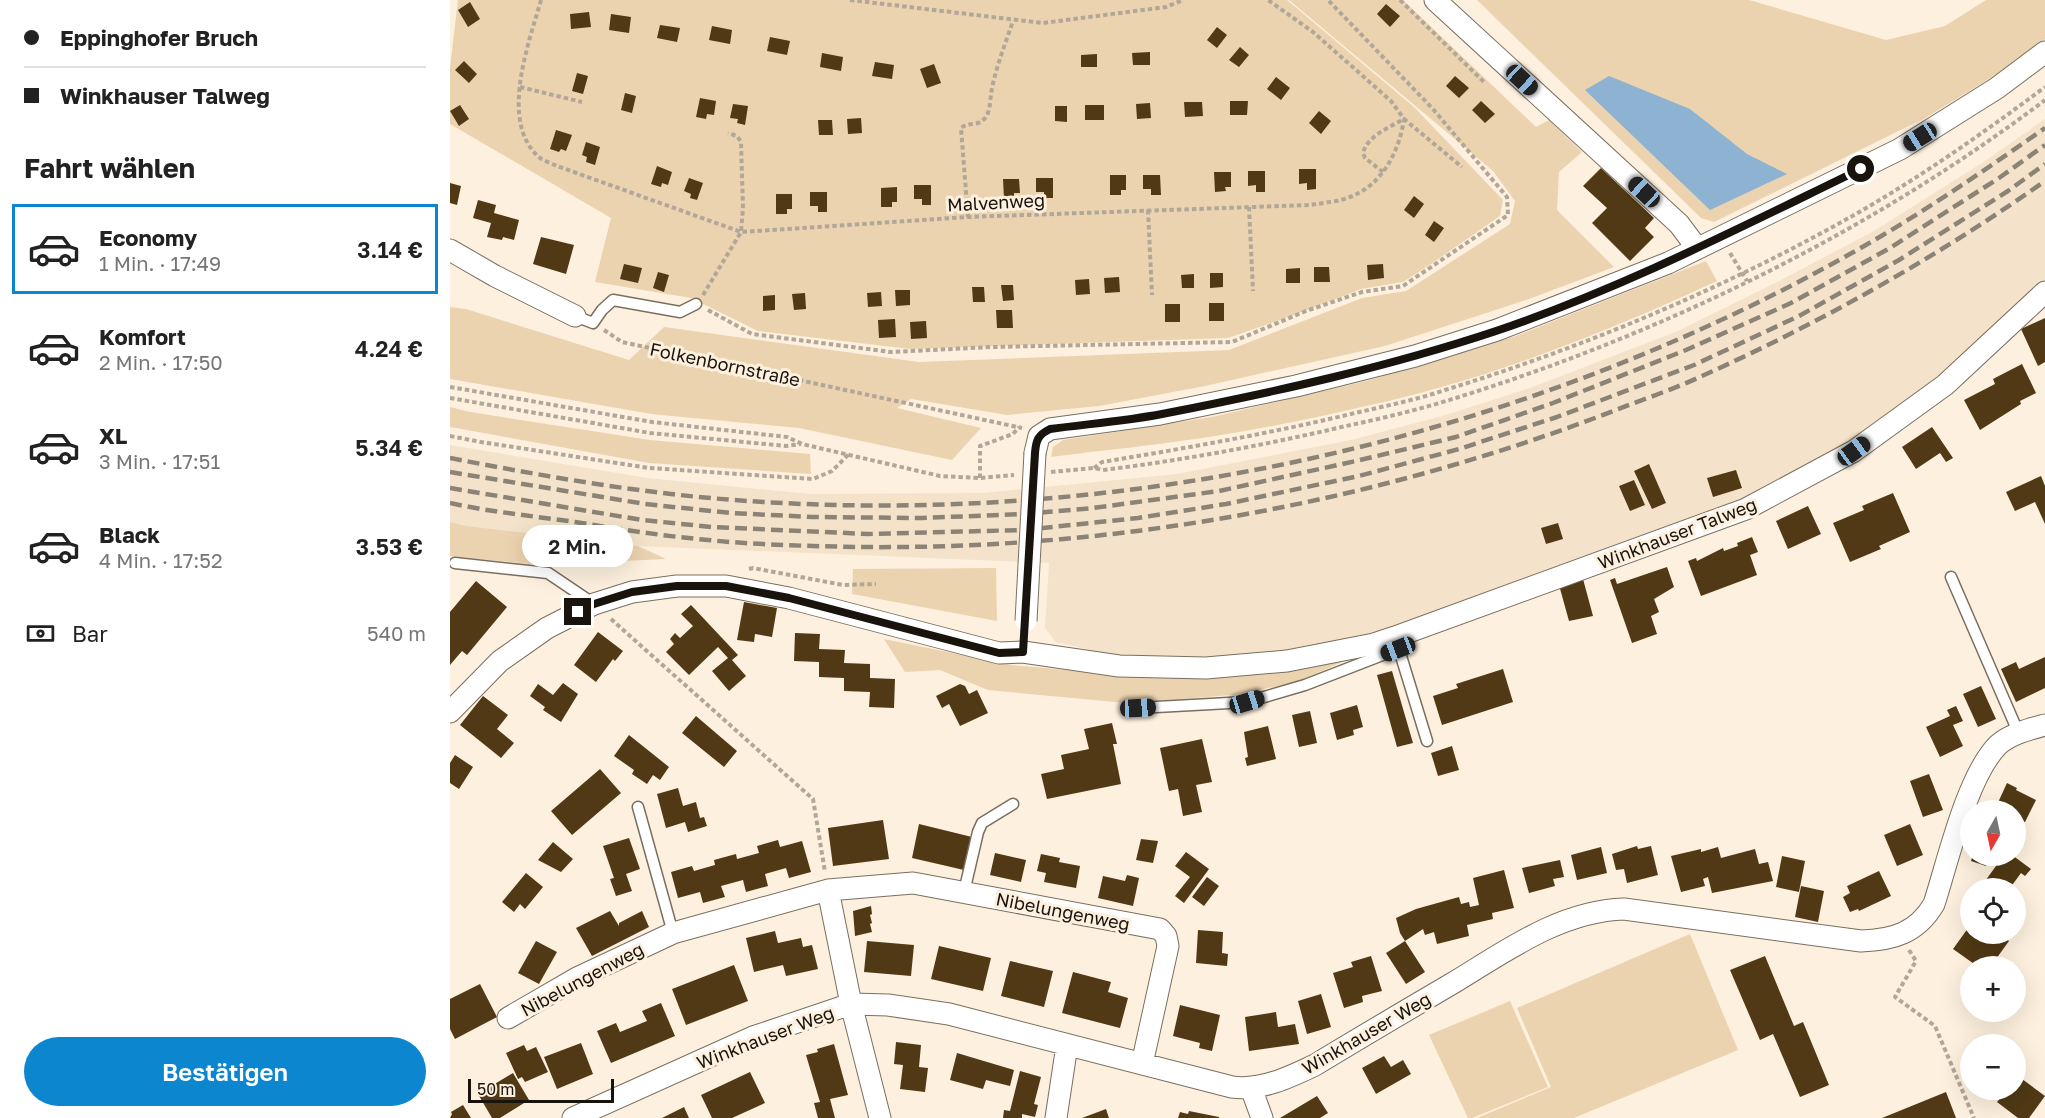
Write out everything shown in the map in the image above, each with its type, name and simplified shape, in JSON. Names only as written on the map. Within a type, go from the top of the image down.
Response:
[{"type":"street","points":[[1436,0],[1679,224],[1697,248]]},
{"type":"street","points":[[1023,652],[1035,453],[1039,436],[1050,429],[1160,414],[1296,386],[1415,356],[1497,330],[1668,263],[1900,149],[1997,88],[2045,52]]},
{"type":"street","points":[[450,250],[495,276],[584,320]]},
{"type":"street","name":"Winkhauser Talweg","points":[[450,712],[500,661],[547,628],[594,604],[632,592],[663,588],[726,586],[789,598],[999,653],[1023,652],[1119,666],[1206,668],[1287,661],[1374,644],[1397,643],[1746,509],[1854,451],[1945,385],[2045,292]]},
{"type":"street","name":"Winkhauser Weg","points":[[573,1118],[753,1037],[851,1004],[888,1005],[949,1014],[1232,1087],[1251,1088],[1274,1082],[1315,1065],[1525,940],[1586,913],[1623,909],[1861,941],[1899,936],[1928,914],[1934,904],[1969,794],[1982,767],[2000,743],[2045,725]]},
{"type":"street","name":"Nibelungenweg","points":[[508,1018],[577,978],[673,933],[828,890],[913,883],[1160,929],[1166,936],[1168,946],[1142,1064]]},
{"type":"street","points":[[828,890],[851,1004],[880,1118]]},
{"type":"street","points":[[1056,1118],[1067,1045]]},
{"type":"street","points":[[1251,1088],[1262,1118]]},
{"type":"lane","points":[[584,320],[602,310],[613,300],[680,312],[696,304]]},
{"type":"lane","points":[[455,562],[548,573],[594,604]]},
{"type":"lane","points":[[1951,578],[2019,734]]},
{"type":"lane","points":[[1397,643],[1427,741]]},
{"type":"lane","name":"Winkhauser Talweg","points":[[1138,708],[1247,702],[1305,685],[1397,643]]},
{"type":"lane","points":[[964,892],[982,823],[1013,804]]},
{"type":"lane","points":[[638,807],[673,933]]},
{"type":"path","name":"Malvenweg","points":[[541,0],[520,87],[518,108],[522,129],[540,158],[741,232],[968,216],[1310,205],[1345,199],[1364,191],[1383,172],[1397,147],[1404,119]]},
{"type":"path","points":[[850,0],[1043,23],[1166,7],[1183,0]]},
{"type":"path","points":[[1268,0],[1313,32],[1391,101],[1404,119],[1462,167]]},
{"type":"path","points":[[728,133],[737,136],[741,142],[743,208],[741,232],[696,304],[752,334],[891,352],[992,347],[1232,342],[1306,311],[1362,292],[1403,286],[1508,215],[1507,197],[1433,110],[1328,0]]},
{"type":"path","points":[[1400,0],[1484,82]]},
{"type":"path","points":[[968,216],[961,128],[964,125],[980,123],[986,119],[994,80],[1013,21]]},
{"type":"path","points":[[520,87],[582,102]]},
{"type":"path","points":[[1045,472],[1094,468],[1103,470],[1216,454],[1294,438],[1444,402],[1599,347],[1673,316],[1747,281],[1867,218],[1958,162],[2045,100]]},
{"type":"path","points":[[1383,172],[1365,158],[1364,148],[1370,140],[1404,119]]},
{"type":"path","points":[[1249,207],[1253,291]]},
{"type":"path","points":[[1148,210],[1152,295]]},
{"type":"path","points":[[1720,237],[1747,281]]},
{"type":"path","name":"Folkenbornstraße","points":[[584,320],[622,342],[1019,427],[1013,434],[980,446],[980,478]]},
{"type":"path","points":[[450,387],[652,422],[787,437],[802,444],[940,476],[980,478],[1023,474]]},
{"type":"path","points":[[450,398],[650,433],[786,446],[802,444]]},
{"type":"path","points":[[450,436],[649,468],[813,479],[832,471],[849,454]]},
{"type":"path","points":[[594,604],[813,799],[828,890]]},
{"type":"path","points":[[1916,961],[1895,997],[1935,1026],[1974,1118]]},
{"type":"shaded area","points":[[458,0],[1287,0],[1414,107],[1503,200],[1500,216],[1403,282],[1361,289],[1228,338],[910,349],[758,331],[691,298],[595,282],[611,218],[450,124],[450,68]]},
{"type":"shaded area","points":[[1289,0],[1403,0],[1536,127],[1549,120],[1582,152],[1559,172],[1557,210],[1614,267],[1529,299],[1385,346],[1205,386],[1099,406],[1007,415],[911,399],[897,408],[981,428],[952,460],[799,428],[651,414],[450,379],[450,307],[466,309],[629,360],[664,327],[919,362],[1229,350],[1362,298],[1406,291],[1510,224],[1515,201],[1493,171]]},
{"type":"shaded area","points":[[1477,0],[1749,0],[1886,40],[1945,26],[1986,0],[2045,0],[2045,39],[2023,58],[1927,117],[1714,222],[1701,218]]},
{"type":"shaded area","points":[[2045,119],[2045,281],[1947,372],[1918,395],[1827,456],[1738,503],[1364,639],[1231,660],[1121,657],[1056,642],[1045,628],[1049,563],[639,546],[467,526],[450,522],[450,445],[647,478],[811,494],[982,493],[1177,474],[1351,440],[1446,415],[1530,388],[1678,331],[1874,231],[1985,161]]},
{"type":"shaded area","points":[[1706,261],[1717,281],[1589,337],[1456,383],[1366,406],[1248,430],[1170,443],[1051,457],[1053,447],[1063,440],[1212,417],[1366,381],[1516,336]]},
{"type":"shaded area","points":[[450,407],[650,440],[810,454],[811,474],[649,463],[450,427]]},
{"type":"shaded area","points":[[450,522],[467,526],[638,546],[666,559],[540,565],[450,556]]},
{"type":"shaded area","points":[[996,568],[997,621],[852,594],[853,569]]},
{"type":"shaded area","points":[[884,639],[1011,665],[1137,676],[1365,652],[1294,683],[1233,695],[1126,703],[988,690],[940,670],[905,672]]},
{"type":"shaded area","points":[[1690,934],[1738,1050],[1574,1118],[1477,1118],[1551,1087],[1517,1008]]},
{"type":"shaded area","points":[[1510,1001],[1548,1087],[1468,1118],[1429,1035]]},
{"type":"water","points":[[1609,76],[1690,109],[1747,154],[1787,174],[1710,210],[1585,90]]},
{"type":"building","points":[[470,2],[480,19],[468,27],[458,10]]},
{"type":"building","points":[[1386,4],[1400,16],[1390,27],[1377,14]]},
{"type":"building","points":[[589,12],[591,27],[571,29],[570,14]]},
{"type":"building","points":[[611,14],[631,17],[629,33],[609,30]]},
{"type":"building","points":[[660,25],[680,28],[677,42],[657,38]]},
{"type":"building","points":[[712,26],[732,30],[730,44],[709,40]]},
{"type":"building","points":[[1217,27],[1227,35],[1217,48],[1207,40]]},
{"type":"building","points":[[770,37],[790,41],[787,55],[767,51]]},
{"type":"building","points":[[1240,47],[1249,55],[1239,67],[1229,60]]},
{"type":"building","points":[[1150,52],[1150,65],[1133,65],[1132,53]]},
{"type":"building","points":[[822,53],[843,57],[841,71],[820,67]]},
{"type":"building","points":[[1097,54],[1097,67],[1081,67],[1081,55]]},
{"type":"building","points":[[464,61],[477,74],[469,83],[455,70]]},
{"type":"building","points":[[875,62],[894,65],[892,79],[872,76]]},
{"type":"building","points":[[934,64],[941,83],[927,88],[920,69]]},
{"type":"building","points":[[577,73],[588,76],[583,94],[572,91]]},
{"type":"building","points":[[1455,76],[1469,88],[1459,98],[1446,86]]},
{"type":"building","points":[[1276,77],[1290,88],[1281,100],[1267,89]]},
{"type":"building","points":[[625,93],[636,96],[632,113],[621,110]]},
{"type":"building","points":[[700,98],[716,101],[714,115],[707,114],[706,119],[696,117]]},
{"type":"building","points":[[1230,101],[1248,101],[1247,115],[1230,115]]},
{"type":"building","points":[[1481,101],[1495,114],[1485,123],[1472,110]]},
{"type":"building","points":[[1184,102],[1202,102],[1203,116],[1185,117]]},
{"type":"building","points":[[1150,103],[1151,118],[1137,119],[1136,104]]},
{"type":"building","points":[[733,104],[748,106],[745,125],[737,123],[738,119],[730,118]]},
{"type":"building","points":[[460,105],[469,119],[459,126],[450,111]]},
{"type":"building","points":[[1085,105],[1104,105],[1104,120],[1085,120]]},
{"type":"building","points":[[1055,106],[1067,106],[1067,122],[1055,121]]},
{"type":"building","points":[[1319,111],[1331,121],[1321,134],[1309,123]]},
{"type":"building","points":[[861,118],[862,133],[848,134],[847,119]]},
{"type":"building","points":[[818,120],[832,120],[833,135],[819,135]]},
{"type":"building","points":[[556,130],[572,135],[566,151],[561,149],[559,152],[550,149]]},
{"type":"building","points":[[586,142],[600,147],[595,165],[586,162],[587,157],[582,155]]},
{"type":"building","points":[[657,166],[672,172],[668,185],[662,183],[661,187],[651,184]]},
{"type":"building","points":[[1601,168],[1654,218],[1645,228],[1654,237],[1630,261],[1592,223],[1607,208],[1583,186]]},
{"type":"building","points":[[1299,169],[1316,169],[1316,189],[1307,190],[1307,183],[1299,184]]},
{"type":"building","points":[[1248,171],[1265,171],[1265,192],[1256,192],[1256,185],[1248,186]]},
{"type":"building","points":[[1214,172],[1231,172],[1231,187],[1225,187],[1226,191],[1215,192]]},
{"type":"building","points":[[1110,175],[1126,175],[1126,190],[1121,190],[1121,195],[1110,195]]},
{"type":"building","points":[[1143,175],[1160,175],[1161,195],[1151,195],[1151,189],[1143,189]]},
{"type":"building","points":[[689,178],[703,183],[697,200],[690,198],[691,194],[684,191]]},
{"type":"building","points":[[1036,178],[1053,178],[1053,198],[1044,198],[1044,192],[1036,192]]},
{"type":"building","points":[[1003,179],[1019,179],[1020,193],[1014,193],[1014,199],[1004,199]]},
{"type":"building","points":[[450,183],[461,186],[457,205],[450,203]]},
{"type":"building","points":[[914,185],[931,185],[931,205],[922,205],[922,199],[914,199]]},
{"type":"building","points":[[897,187],[897,202],[892,202],[892,207],[881,207],[881,188]]},
{"type":"building","points":[[810,192],[827,192],[827,212],[818,212],[818,206],[810,206]]},
{"type":"building","points":[[776,194],[792,194],[792,209],[787,209],[787,214],[776,214]]},
{"type":"building","points":[[1414,196],[1424,204],[1414,218],[1404,210]]},
{"type":"building","points":[[478,200],[496,205],[494,213],[519,220],[514,240],[487,237],[491,223],[473,218]]},
{"type":"building","points":[[1434,221],[1444,228],[1434,242],[1425,235]]},
{"type":"building","points":[[541,237],[574,245],[566,274],[533,264]]},
{"type":"building","points":[[624,264],[642,268],[638,283],[620,279]]},
{"type":"building","points":[[1383,264],[1384,278],[1368,280],[1367,265]]},
{"type":"building","points":[[1314,267],[1329,267],[1330,282],[1314,282]]},
{"type":"building","points":[[1300,268],[1300,283],[1286,283],[1286,269]]},
{"type":"building","points":[[658,272],[669,275],[664,292],[653,288]]},
{"type":"building","points":[[1210,273],[1223,273],[1223,287],[1210,288]]},
{"type":"building","points":[[1194,274],[1194,288],[1182,288],[1181,275]]},
{"type":"building","points":[[1119,277],[1120,292],[1105,293],[1104,278]]},
{"type":"building","points":[[1089,279],[1090,294],[1076,295],[1075,280]]},
{"type":"building","points":[[1001,285],[1013,285],[1014,300],[1003,301]]},
{"type":"building","points":[[972,287],[984,287],[985,302],[973,302]]},
{"type":"building","points":[[895,290],[910,290],[910,305],[896,306]]},
{"type":"building","points":[[881,292],[882,306],[868,307],[867,293]]},
{"type":"building","points":[[805,293],[806,309],[794,310],[792,294]]},
{"type":"building","points":[[775,295],[775,310],[763,311],[763,296]]},
{"type":"building","points":[[1209,303],[1224,303],[1224,321],[1209,321]]},
{"type":"building","points":[[1165,304],[1180,304],[1180,322],[1165,322]]},
{"type":"building","points":[[996,310],[1012,310],[1013,328],[997,328]]},
{"type":"building","points":[[2045,318],[2045,362],[2038,366],[2021,329]]},
{"type":"building","points":[[895,319],[896,337],[879,338],[878,320]]},
{"type":"building","points":[[926,321],[927,338],[911,339],[910,322]]},
{"type":"building","points":[[2022,364],[2036,393],[2020,401],[2021,404],[1980,430],[1964,400],[1995,384],[1993,379]]},
{"type":"building","points":[[1932,427],[1953,458],[1946,462],[1940,453],[1916,469],[1902,447]]},
{"type":"building","points":[[1649,464],[1666,503],[1652,509],[1634,471]]},
{"type":"building","points":[[1736,470],[1742,488],[1713,497],[1707,478]]},
{"type":"building","points":[[2041,476],[2045,486],[2045,524],[2035,502],[2015,511],[2006,492]]},
{"type":"building","points":[[1634,480],[1645,505],[1630,511],[1619,486]]},
{"type":"building","points":[[1893,493],[1910,532],[1879,546],[1881,549],[1850,562],[1833,523],[1864,510],[1862,506]]},
{"type":"building","points":[[1808,506],[1821,534],[1788,549],[1776,521]]},
{"type":"building","points":[[1558,523],[1563,539],[1546,544],[1541,528]]},
{"type":"building","points":[[1752,537],[1758,552],[1750,555],[1757,575],[1701,596],[1688,561],[1696,558],[1697,561],[1723,548],[1724,551],[1738,546],[1737,543]]},
{"type":"building","points":[[1667,567],[1674,587],[1654,599],[1659,612],[1651,616],[1657,634],[1632,643],[1610,580],[1615,578],[1617,584]]},
{"type":"building","points":[[1583,579],[1593,616],[1569,621],[1559,585]]},
{"type":"building","points":[[476,581],[507,607],[467,655],[462,651],[450,665],[450,612]]},
{"type":"building","points":[[744,602],[777,608],[772,637],[755,634],[754,642],[737,640]]},
{"type":"building","points":[[691,605],[738,655],[732,660],[746,676],[729,691],[712,671],[728,658],[718,647],[689,675],[666,652],[674,644],[670,639],[675,633],[680,638],[693,626],[681,614]]},
{"type":"building","points":[[598,632],[623,651],[615,661],[613,659],[596,682],[574,665]]},
{"type":"building","points":[[795,633],[820,634],[819,649],[845,650],[844,663],[870,664],[870,678],[895,679],[894,708],[869,707],[870,692],[844,691],[844,678],[819,677],[819,662],[794,661]]},
{"type":"building","points":[[2045,657],[2045,688],[2016,702],[2001,669],[2016,662],[2019,669]]},
{"type":"building","points":[[1503,669],[1513,702],[1442,725],[1433,696],[1458,688],[1456,684]]},
{"type":"building","points":[[1392,671],[1413,743],[1397,747],[1377,675]]},
{"type":"building","points":[[563,683],[578,694],[561,722],[543,710],[545,707],[530,696],[538,684],[553,695]]},
{"type":"building","points":[[960,684],[965,686],[969,694],[977,690],[988,713],[960,726],[949,704],[942,708],[936,696]]},
{"type":"building","points":[[1981,686],[1996,719],[1978,727],[1963,694]]},
{"type":"building","points":[[483,696],[508,715],[497,729],[514,743],[501,758],[460,725]]},
{"type":"building","points":[[1357,705],[1363,727],[1353,730],[1354,735],[1337,740],[1330,713]]},
{"type":"building","points":[[1956,706],[1963,721],[1953,725],[1963,746],[1940,757],[1926,727],[1950,716],[1947,710]]},
{"type":"building","points":[[1310,711],[1317,743],[1299,747],[1292,715]]},
{"type":"building","points":[[696,716],[737,751],[724,767],[682,733]]},
{"type":"building","points":[[1112,723],[1117,744],[1113,744],[1121,784],[1047,799],[1041,774],[1064,769],[1061,755],[1089,749],[1084,729]]},
{"type":"building","points":[[1268,726],[1276,759],[1247,766],[1244,732]]},
{"type":"building","points":[[629,735],[669,767],[660,780],[653,775],[647,784],[632,774],[634,770],[614,756]]},
{"type":"building","points":[[1202,739],[1212,782],[1196,785],[1202,812],[1183,816],[1178,789],[1169,791],[1160,748]]},
{"type":"building","points":[[1452,746],[1459,770],[1438,776],[1431,753]]},
{"type":"building","points":[[455,755],[473,767],[459,789],[450,783],[450,763]]},
{"type":"building","points":[[600,769],[621,793],[572,835],[551,811]]},
{"type":"building","points":[[1929,774],[1943,810],[1923,817],[1910,781]]},
{"type":"building","points":[[2007,783],[2036,800],[2026,820],[2026,800],[1999,800]]},
{"type":"building","points":[[678,788],[683,806],[696,802],[700,818],[704,817],[707,826],[688,832],[685,822],[666,828],[657,794]]},
{"type":"building","points":[[883,820],[889,859],[833,866],[828,828]]},
{"type":"building","points":[[919,824],[972,837],[964,870],[912,858]]},
{"type":"building","points":[[1910,824],[1923,855],[1897,866],[1884,835]]},
{"type":"building","points":[[629,838],[640,869],[626,874],[632,891],[616,896],[610,879],[614,878],[603,846]]},
{"type":"building","points":[[1141,839],[1158,841],[1153,863],[1136,860]]},
{"type":"building","points":[[778,840],[780,847],[802,841],[811,872],[789,878],[786,868],[765,874],[768,886],[746,892],[743,880],[721,886],[725,897],[703,903],[700,892],[678,898],[671,872],[692,866],[694,871],[715,865],[714,860],[736,854],[737,859],[759,853],[757,846]]},
{"type":"building","points":[[553,842],[573,859],[561,872],[538,860]]},
{"type":"building","points":[[1637,846],[1638,849],[1651,846],[1658,875],[1627,883],[1624,869],[1616,870],[1612,854]]},
{"type":"building","points":[[1601,847],[1607,873],[1577,880],[1571,855]]},
{"type":"building","points":[[1718,847],[1721,858],[1755,849],[1759,864],[1768,862],[1773,881],[1712,893],[1708,877],[1703,879],[1705,886],[1681,892],[1671,856]]},
{"type":"building","points":[[1186,852],[1209,869],[1184,903],[1175,896],[1190,877],[1175,866]]},
{"type":"building","points":[[995,853],[1026,860],[1021,882],[990,875]]},
{"type":"building","points":[[1041,854],[1060,858],[1059,862],[1080,866],[1076,888],[1044,882],[1046,873],[1037,871]]},
{"type":"building","points":[[1782,856],[1805,861],[1799,892],[1776,887]]},
{"type":"building","points":[[1560,860],[1564,877],[1553,879],[1555,886],[1529,893],[1522,868]]},
{"type":"building","points":[[2026,865],[2031,869],[2025,876],[2021,873],[2017,878],[1987,878],[1996,866]]},
{"type":"building","points":[[1504,870],[1514,908],[1492,913],[1493,919],[1467,925],[1469,936],[1437,944],[1434,932],[1425,935],[1423,929],[1405,941],[1396,918],[1416,909],[1459,897],[1461,904],[1469,902],[1470,907],[1479,905],[1473,878]]},
{"type":"building","points":[[1879,871],[1891,896],[1859,911],[1858,909],[1850,912],[1843,897],[1850,893],[1847,886]]},
{"type":"building","points":[[526,873],[543,887],[525,909],[520,904],[514,912],[502,902]]},
{"type":"building","points":[[1127,875],[1139,878],[1133,906],[1098,898],[1103,876],[1125,881]]},
{"type":"building","points":[[1207,877],[1219,886],[1204,906],[1192,897]]},
{"type":"building","points":[[1801,886],[1824,891],[1818,922],[1795,917]]},
{"type":"building","points":[[871,906],[872,932],[855,936],[853,911]]},
{"type":"building","points":[[610,911],[619,926],[619,923],[642,911],[649,927],[592,956],[576,928]]},
{"type":"building","points":[[1198,930],[1223,932],[1222,953],[1228,954],[1227,966],[1196,963]]},
{"type":"building","points":[[775,931],[778,943],[801,938],[803,947],[812,945],[818,969],[786,976],[783,965],[754,972],[746,938]]},
{"type":"building","points":[[1960,939],[1960,944],[2007,944],[1998,956],[1963,956],[1953,949]]},
{"type":"building","points":[[536,941],[557,952],[539,984],[518,973]]},
{"type":"building","points":[[867,941],[914,945],[911,976],[864,972]]},
{"type":"building","points":[[1405,941],[1425,972],[1406,984],[1386,953]]},
{"type":"building","points":[[939,946],[991,958],[983,991],[931,979]]},
{"type":"building","points":[[1371,956],[1382,991],[1362,996],[1363,1002],[1344,1008],[1333,973],[1353,967],[1351,962]]},
{"type":"building","points":[[1765,956],[1794,1026],[1803,1022],[1829,1085],[1800,1097],[1773,1034],[1760,1040],[1730,970]]},
{"type":"building","points":[[1010,961],[1053,971],[1044,1007],[1001,996]]},
{"type":"building","points":[[734,965],[748,1001],[686,1025],[672,989]]},
{"type":"building","points":[[1073,972],[1111,982],[1108,992],[1128,998],[1120,1028],[1062,1013]]},
{"type":"building","points":[[480,984],[497,1017],[455,1039],[450,1029],[450,999]]},
{"type":"building","points":[[1321,994],[1331,1027],[1307,1034],[1298,1001]]},
{"type":"building","points":[[661,1003],[675,1036],[611,1063],[597,1031],[616,1023],[620,1032],[647,1021],[642,1011]]},
{"type":"building","points":[[1180,1005],[1220,1015],[1212,1051],[1199,1048],[1200,1043],[1173,1036]]},
{"type":"building","points":[[1276,1012],[1278,1027],[1295,1024],[1299,1044],[1249,1051],[1245,1017]]},
{"type":"building","points":[[896,1042],[921,1045],[919,1067],[928,1068],[925,1092],[900,1089],[903,1065],[894,1064]]},
{"type":"building","points":[[581,1043],[593,1074],[557,1089],[544,1057]]},
{"type":"building","points":[[834,1044],[848,1095],[830,1099],[835,1118],[818,1118],[814,1103],[820,1102],[806,1055]]},
{"type":"building","points":[[524,1045],[527,1051],[536,1047],[548,1072],[525,1082],[522,1077],[518,1079],[506,1053]]},
{"type":"building","points":[[957,1053],[1014,1070],[1010,1086],[986,1080],[983,1089],[950,1080]]},
{"type":"building","points":[[1384,1056],[1391,1067],[1403,1060],[1411,1074],[1376,1094],[1362,1068]]},
{"type":"building","points":[[1020,1071],[1041,1077],[1034,1104],[1038,1105],[1035,1117],[1022,1114],[1022,1118],[1003,1118],[1004,1110],[1010,1111]]},
{"type":"building","points":[[750,1072],[765,1103],[732,1118],[712,1118],[701,1095]]},
{"type":"building","points":[[513,1073],[529,1100],[500,1118],[492,1118],[478,1094]]},
{"type":"building","points":[[2026,1082],[2045,1096],[2029,1118],[2018,1118],[1997,1102],[1999,1100],[2026,1100]]},
{"type":"building","points":[[1946,1092],[1956,1118],[1882,1118]]},
{"type":"building","points":[[1317,1096],[1328,1113],[1320,1118],[1280,1118]]},
{"type":"building","points":[[463,1105],[471,1118],[450,1118],[451,1112]]},
{"type":"building","points":[[684,1107],[689,1118],[662,1118]]},
{"type":"building","points":[[1106,1109],[1109,1118],[1082,1118]]},
{"type":"building","points":[[1189,1111],[1219,1118],[1178,1118],[1180,1112],[1188,1114]]},
{"type":"railway","points":[[450,458],[663,493],[734,500],[883,506],[1032,500],[1181,483],[1328,454],[1473,416],[1614,366],[1751,306],[1883,235],[1965,183],[2045,128]]},
{"type":"railway","points":[[450,472],[645,504],[731,513],[812,517],[922,518],[1024,514],[1093,508],[1219,491],[1456,437],[1553,403],[1686,350],[1791,303],[1890,248],[1999,178],[2045,145]]},
{"type":"railway","points":[[450,488],[642,520],[712,527],[868,534],[1023,530],[1138,518],[1226,504],[1359,476],[1459,449],[1557,417],[1694,365],[1799,316],[1899,260],[2008,191],[2045,164]]},
{"type":"railway","points":[[450,503],[641,532],[727,542],[859,547],[956,546],[1052,540],[1244,515],[1339,495],[1432,471],[1525,443],[1681,385],[1747,355],[1878,287],[1963,236],[2045,181]]},
{"type":"route","points":[[578,612],[594,604],[632,592],[677,586],[726,586],[789,598],[999,653],[1023,652],[1035,453],[1039,436],[1044,432],[1050,429],[1160,414],[1296,386],[1415,356],[1497,330],[1668,263],[1861,169]]}]
